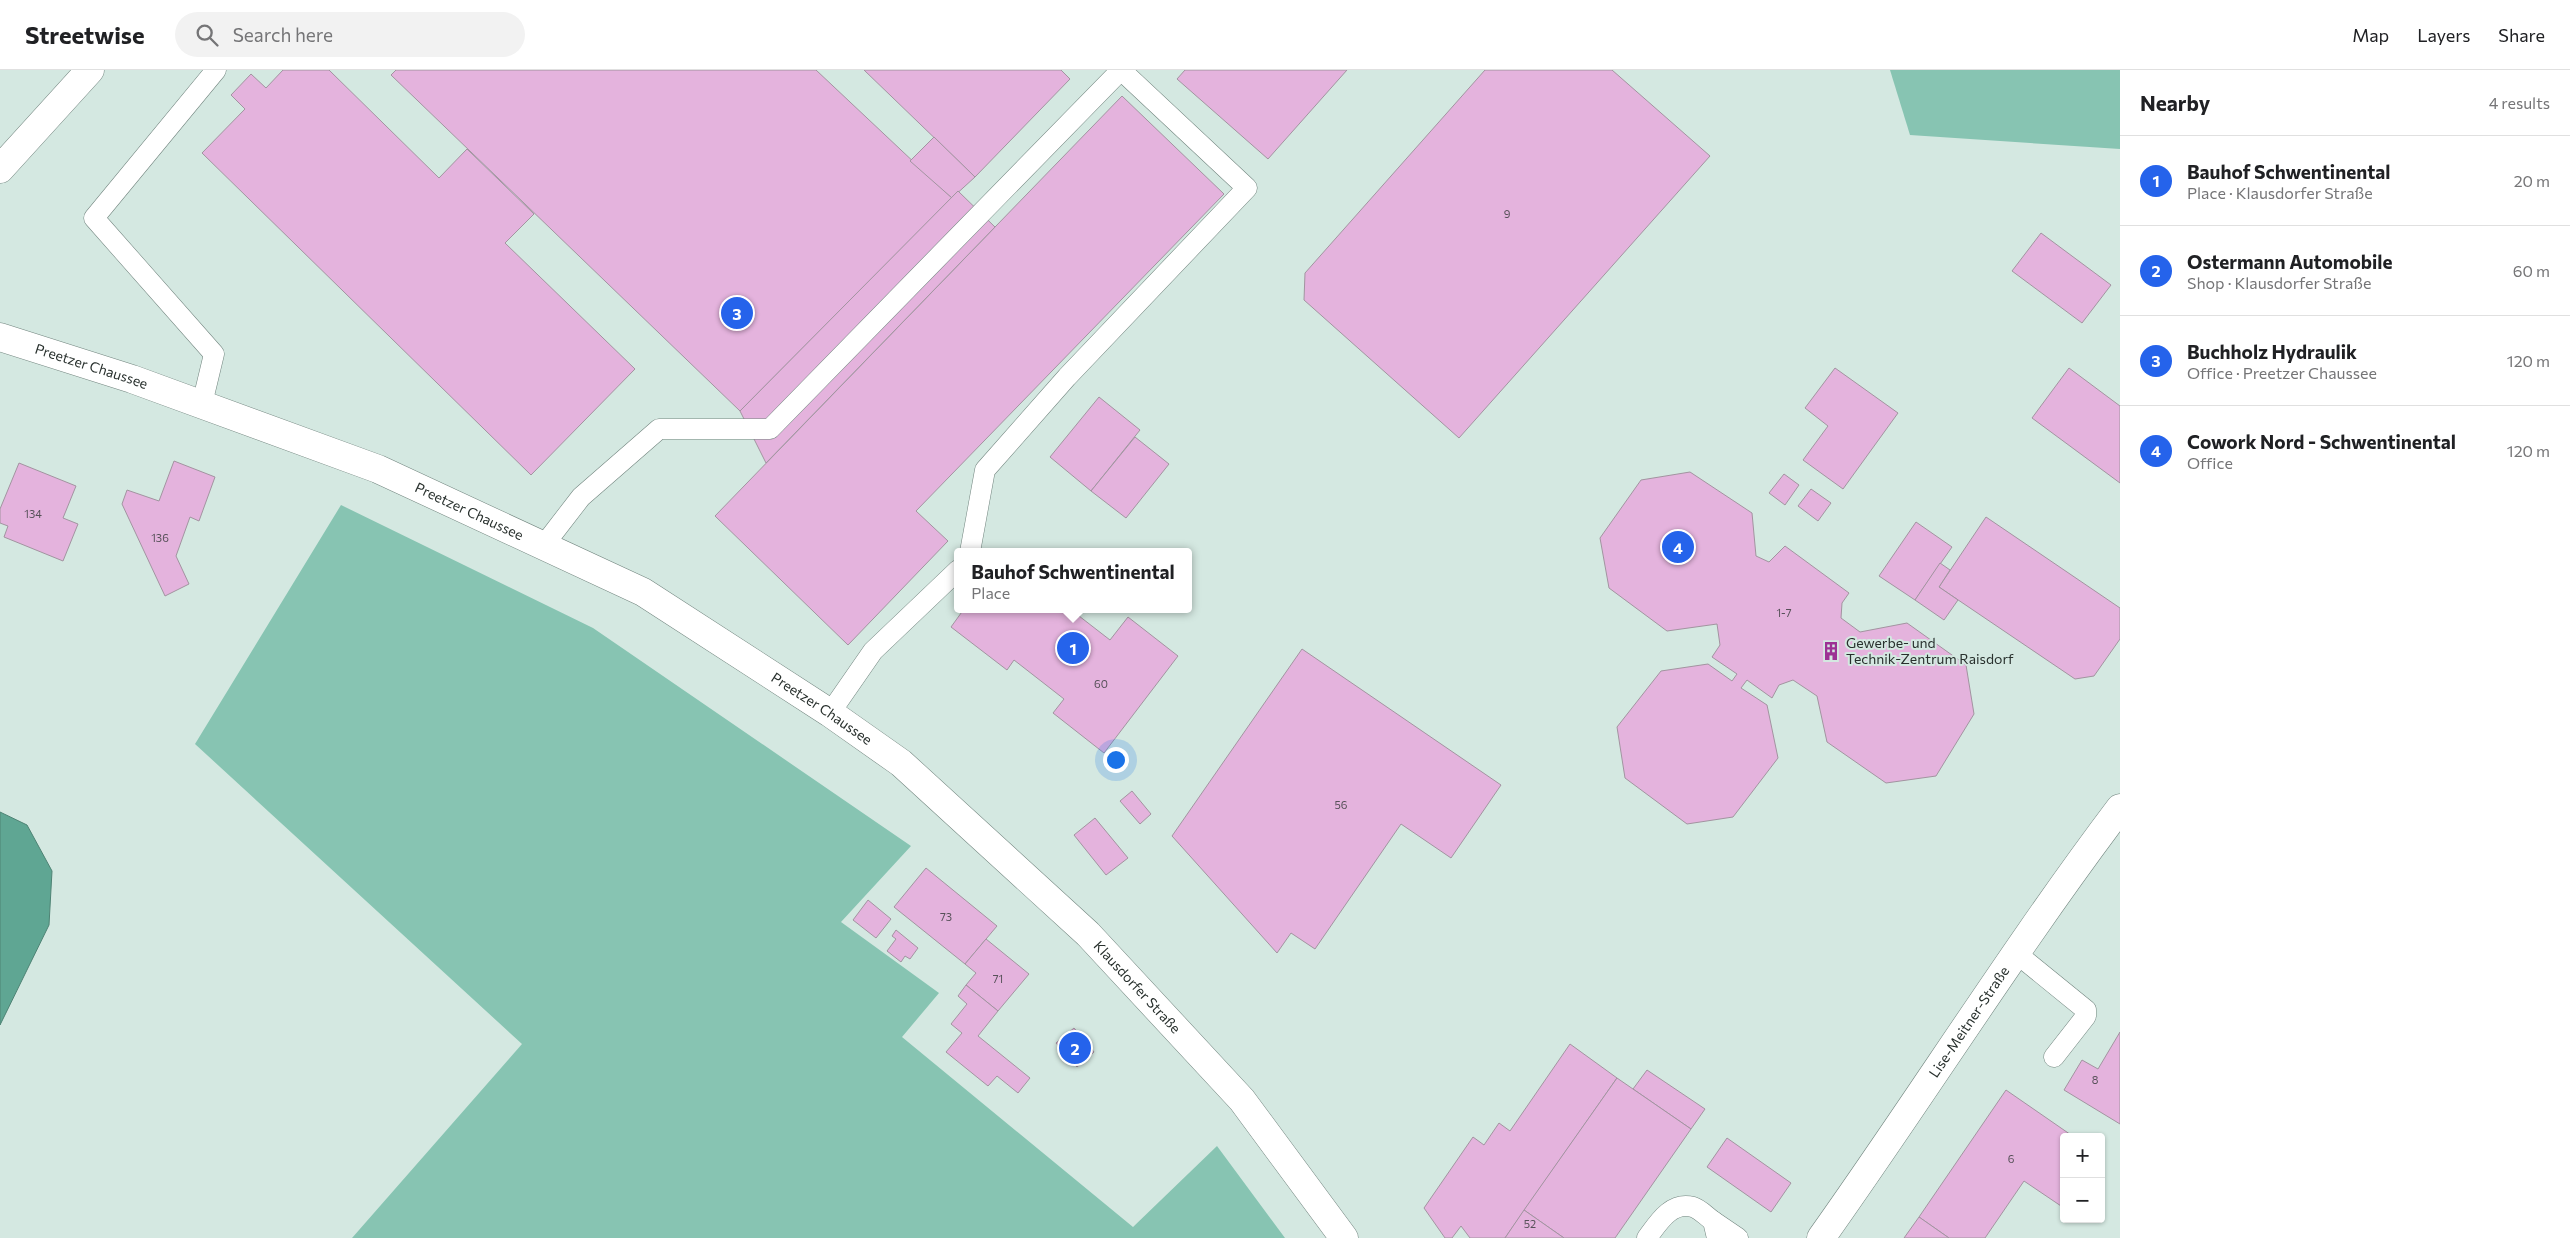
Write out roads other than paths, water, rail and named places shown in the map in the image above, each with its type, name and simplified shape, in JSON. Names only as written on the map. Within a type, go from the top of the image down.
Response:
[{"type":"street","points":[[0,169],[90,70]]},
{"type":"street","name":"Preetzer Chaussee","points":[[0,337],[202,404],[378,469],[544,544],[643,592],[830,713],[901,762]]},
{"type":"street","name":"Klausdorfer Straße","points":[[901,762],[1088,934],[1242,1100],[1344,1238]]},
{"type":"street","name":"Lise-Meitner-Straße","points":[[1821,1238],[1878,1158],[2060,888],[2120,808]]},
{"type":"lane","points":[[202,404],[214,354],[94,218],[216,70]]},
{"type":"lane","points":[[544,544],[581,497],[659,429],[770,429],[1121,70],[1247,188],[1067,377],[984,470],[971,548]]},
{"type":"lane","points":[[830,713],[873,651],[954,574]]},
{"type":"lane","points":[[2016,953],[2086,1010],[2086,1016],[2054,1057]]},
{"type":"lane","points":[[1647,1238],[1663,1216],[1678,1207],[1694,1207],[1715,1229],[1738,1238]]},
{"type":"place","name":"Buchholz Hydraulik","points":[[737,313]]},
{"type":"place","name":"Cowork Nord - Schwentinental","points":[[1678,547]]},
{"type":"place","name":"Bauhof Schwentinental","points":[[1073,648]]},
{"type":"place","name":"Gewerbe- und Technik-Zentrum Raisdorf","points":[[1831,651]]},
{"type":"place","name":"Ostermann Automobile","points":[[1075,1048]]}]
